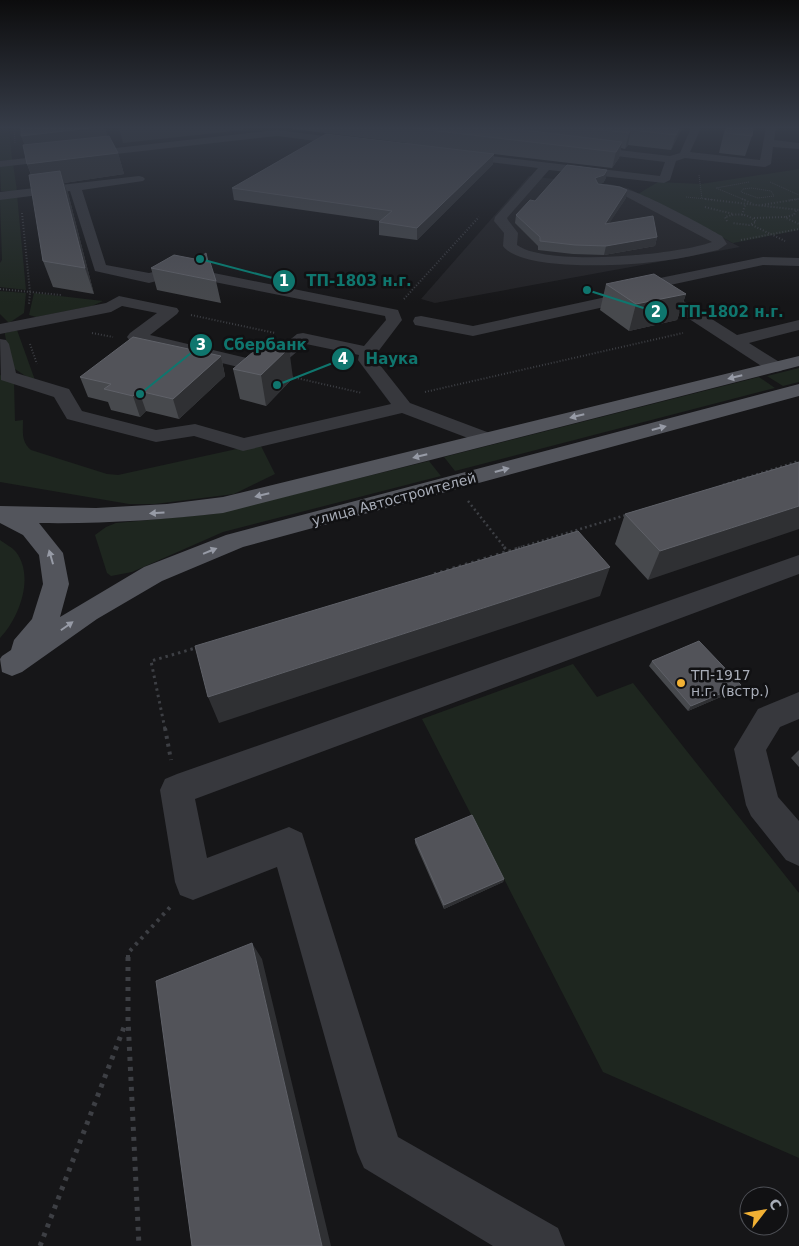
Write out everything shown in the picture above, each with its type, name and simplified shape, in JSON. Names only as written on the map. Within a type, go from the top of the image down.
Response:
[{"type":"main road","points":[[0,514],[132,514],[223,505],[799,360]]},
{"type":"main road","name":"улица Автостроителей","points":[[6,669],[87,612],[153,574],[235,541],[799,390]]},
{"type":"main road","points":[[0,514],[32,529],[51,553],[56,584],[44,623],[6,669]]},
{"type":"street","points":[[0,196],[82,186]]},
{"type":"street","points":[[528,186],[501,217],[500,221],[511,233],[511,247],[538,258],[638,260],[713,247],[720,244],[717,239],[627,192],[592,186]]},
{"type":"street","points":[[627,192],[639,186]]},
{"type":"street","points":[[75,187],[100,268],[150,278]]},
{"type":"street","points":[[421,321],[473,331],[657,291],[665,281],[763,261],[793,264],[799,262]]},
{"type":"street","points":[[0,329],[111,307],[150,278],[179,270],[392,313],[394,320],[368,352],[367,360],[399,403],[488,439]]},
{"type":"street","points":[[657,291],[775,367]]},
{"type":"street","points":[[119,301],[171,311]]},
{"type":"street","points":[[171,311],[136,337],[267,368],[303,338],[368,352]]},
{"type":"street","points":[[735,341],[799,325]]},
{"type":"street","points":[[0,344],[8,376],[62,393],[74,415],[156,436],[195,430],[243,445],[399,403]]},
{"type":"street","points":[[540,1246],[380,1152],[289,845],[193,882],[177,790],[799,564]]},
{"type":"street","points":[[799,705],[769,718],[750,749],[763,805],[799,848]]},
{"type":"path","points":[[727,186],[716,188],[756,206],[799,199]]},
{"type":"path","points":[[744,186],[770,191],[775,195],[771,198]]},
{"type":"path","points":[[779,186],[799,194]]},
{"type":"path","points":[[748,188],[741,191],[746,195],[758,198],[771,198],[781,202]]},
{"type":"path","points":[[736,197],[746,195]]},
{"type":"path","points":[[681,197],[799,210]]},
{"type":"path","points":[[742,215],[746,204]]},
{"type":"path","points":[[698,206],[753,218],[784,217],[794,215],[796,210]]},
{"type":"path","points":[[392,313],[482,214]]},
{"type":"path","points":[[735,214],[725,218],[734,224],[752,224],[790,243]]},
{"type":"path","points":[[784,217],[799,224]]},
{"type":"path","points":[[752,224],[756,222],[753,218]]},
{"type":"path","points":[[735,241],[799,229]]},
{"type":"path","points":[[171,311],[303,338]]},
{"type":"path","points":[[399,403],[712,327]]},
{"type":"path","points":[[714,488],[799,461]]},
{"type":"path","points":[[432,575],[630,514]]},
{"type":"path","points":[[177,790],[150,661],[207,644]]},
{"type":"path","points":[[139,1246],[128,1019],[128,954],[193,882]]},
{"type":"path","points":[[40,1246],[128,1019]]},
{"type":"shaded area","points":[[1,186],[16,186],[17,191],[1,191]]},
{"type":"shaded area","points":[[520,186],[613,186],[628,188],[740,247],[435,303],[421,299]]},
{"type":"shaded area","points":[[651,186],[799,186],[799,230],[733,243],[638,194]]},
{"type":"shaded area","points":[[17,195],[26,290],[0,287],[0,263],[2,260],[0,200]]},
{"type":"shaded area","points":[[0,291],[26,293],[24,313],[9,323],[0,314]]},
{"type":"shaded area","points":[[34,293],[103,301],[92,306],[36,317],[29,315]]},
{"type":"shaded area","points":[[17,330],[36,383],[12,367],[5,333]]},
{"type":"shaded area","points":[[799,368],[799,382],[783,386],[767,376]]},
{"type":"shaded area","points":[[0,375],[14,381],[15,421],[23,420],[24,440],[31,450],[107,474],[118,475],[260,444],[275,474],[234,494],[155,504],[129,504],[0,482]]},
{"type":"shaded area","points":[[759,377],[775,388],[455,471],[444,457]]},
{"type":"shaded area","points":[[429,461],[441,476],[223,532],[132,572],[111,576],[107,573],[95,535],[116,523],[214,514]]},
{"type":"shaded area","points":[[0,540],[16,552],[22,562],[24,585],[18,609],[7,630],[0,638]]},
{"type":"shaded area","points":[[573,664],[597,697],[633,683],[799,893],[799,1158],[603,1072],[422,719]]},
{"type":"building","points":[[31,186],[64,186],[85,268],[43,261]]},
{"type":"building","points":[[235,186],[461,186],[417,228],[379,222],[392,211],[232,188]]},
{"type":"building","points":[[548,186],[620,187],[627,190],[605,224],[653,216],[657,237],[606,246],[540,241],[540,237],[516,215],[530,200],[535,201]]},
{"type":"building","points":[[206,253],[208,262],[196,260]]},
{"type":"building","points":[[174,255],[210,262],[216,281],[151,268]]},
{"type":"building","points":[[654,274],[686,294],[636,304],[606,284]]},
{"type":"building","points":[[133,337],[221,356],[173,399],[139,391],[133,396],[104,389],[111,384],[80,377]]},
{"type":"building","points":[[269,344],[289,348],[261,375],[233,369],[260,346]]},
{"type":"building","points":[[799,462],[799,506],[660,551],[625,514]]},
{"type":"building","points":[[578,531],[610,567],[208,697],[195,646]]},
{"type":"building","points":[[699,641],[741,685],[691,706],[652,661]]},
{"type":"building","points":[[472,815],[504,879],[444,905],[415,839]]},
{"type":"building","points":[[252,943],[322,1246],[192,1246],[156,981]]},
{"type":"place","name":"ТП-1803 н.г.","points":[[200,259]]},
{"type":"place","name":"ТП-1802 н.г.","points":[[587,290]]},
{"type":"place","name":"Наука","points":[[277,385]]},
{"type":"place","name":"Сбербанк","points":[[140,394]]},
{"type":"place","name":"ТП-1917 н.г. (встр.)","points":[[681,683]]}]
